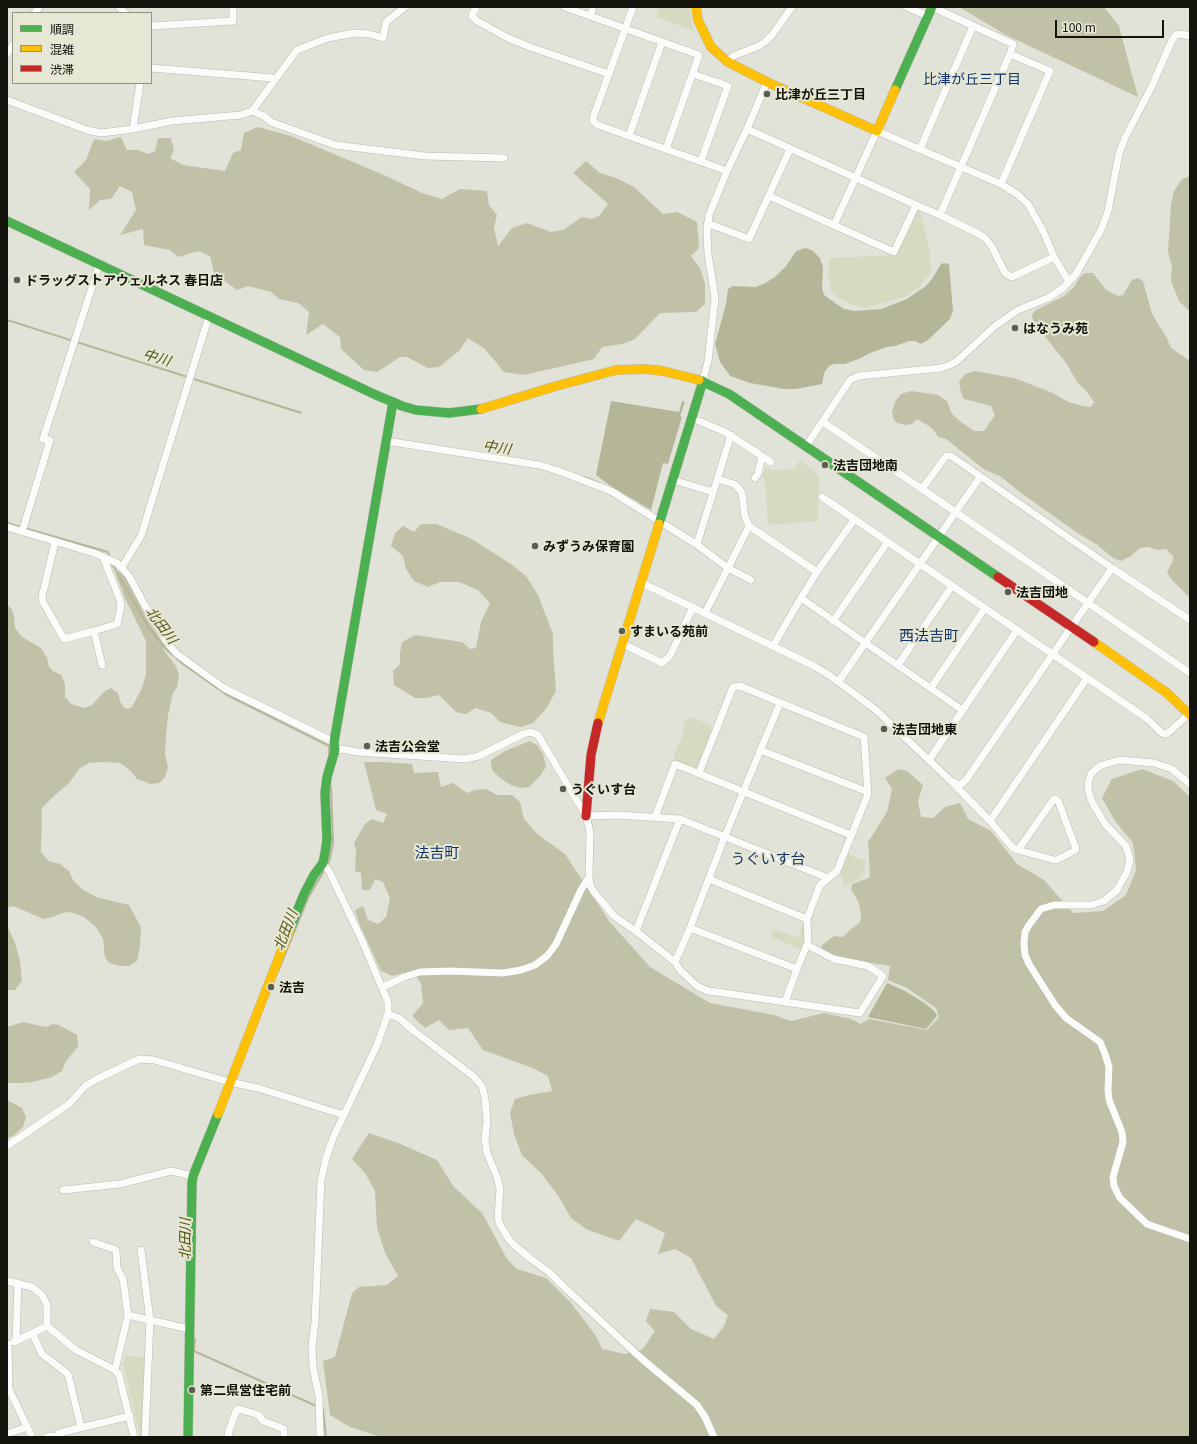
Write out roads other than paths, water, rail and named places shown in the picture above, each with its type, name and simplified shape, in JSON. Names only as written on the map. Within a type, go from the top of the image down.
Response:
[{"type":"street","points":[[152,27],[233,20],[233,7]]},
{"type":"street","points":[[7,100],[94,132],[107,133],[172,121],[241,115],[252,111],[294,53],[300,48],[328,38],[355,33],[369,34],[383,38],[385,24],[405,7]]},
{"type":"street","points":[[476,7],[472,16],[477,21],[508,38],[609,74]]},
{"type":"street","points":[[565,7],[699,56],[666,149]]},
{"type":"street","points":[[590,16],[593,7]]},
{"type":"street","points":[[633,7],[593,121],[598,125],[727,171]]},
{"type":"street","points":[[696,7],[698,20],[711,47],[728,62],[767,82],[1001,184],[1017,194],[1028,204],[1043,231],[1054,257],[1069,282]]},
{"type":"street","points":[[728,62],[733,56],[759,46],[766,41],[792,7]]},
{"type":"street","points":[[907,7],[930,10],[973,26],[1013,44],[940,215]]},
{"type":"street","points":[[834,225],[930,10]]},
{"type":"street","points":[[920,149],[973,26]]},
{"type":"street","points":[[806,446],[850,380],[859,376],[942,368],[950,365],[957,361],[995,326],[1018,310],[1048,298],[1069,282],[1076,274],[1101,230],[1108,211],[1119,154],[1125,138],[1152,86],[1172,40],[1176,35],[1181,34],[1190,36]]},
{"type":"street","points":[[629,136],[662,42]]},
{"type":"street","points":[[1001,184],[1050,71],[1010,54]]},
{"type":"street","points":[[152,68],[272,78],[274,80]]},
{"type":"street","points":[[693,74],[728,86],[701,162]]},
{"type":"street","points":[[586,816],[591,755],[595,734],[661,521],[708,361],[715,298],[708,254],[709,216],[727,171],[767,82]]},
{"type":"street","points":[[133,129],[140,84]]},
{"type":"street","points":[[252,111],[264,116],[271,122],[335,145],[425,156],[504,158]]},
{"type":"street","points":[[747,129],[977,233],[986,239],[1006,273],[1012,277],[1054,257]]},
{"type":"street","points":[[708,224],[749,239],[790,149]]},
{"type":"street","points":[[769,196],[894,252],[916,205]]},
{"type":"street","points":[[7,221],[393,402],[416,410],[438,413],[473,411],[505,403],[602,373],[629,369],[663,371],[688,376],[703,381],[728,394],[938,536],[1070,628],[1167,693],[1190,714],[1170,732],[1165,734],[1146,718],[822,497]]},
{"type":"street","points":[[23,529],[50,440],[44,439],[99,264]]},
{"type":"street","points":[[120,565],[140,536],[187,382],[209,316]]},
{"type":"street","points":[[188,1437],[193,1176],[304,894],[322,863],[325,853],[327,840],[325,793],[327,777],[334,746],[393,402]]},
{"type":"street","points":[[699,421],[725,432],[771,462]]},
{"type":"street","points":[[822,422],[1088,602],[1190,674]]},
{"type":"street","points":[[697,544],[730,435]]},
{"type":"street","points":[[387,440],[519,462],[556,470],[611,491],[697,544],[728,568],[751,580]]},
{"type":"street","points":[[755,478],[758,474],[762,456]]},
{"type":"street","points":[[922,489],[946,456],[950,456],[1190,620]]},
{"type":"street","points":[[839,682],[980,477]]},
{"type":"street","points":[[717,479],[734,484],[740,490],[742,494],[745,517],[749,526],[817,572]]},
{"type":"street","points":[[673,480],[713,492]]},
{"type":"street","points":[[773,646],[817,572],[854,520]]},
{"type":"street","points":[[705,613],[749,526]]},
{"type":"street","points":[[7,527],[23,529],[55,542],[106,558],[120,565],[129,576],[169,646],[177,654],[224,688],[334,746],[358,752],[465,759],[479,756],[523,734],[531,732],[538,735],[586,816],[590,832],[589,877],[590,885],[594,892],[605,907],[619,920],[636,931],[674,962],[680,970],[697,986],[708,991],[860,1013],[883,976],[868,966],[834,959],[807,945]]},
{"type":"street","points":[[55,542],[42,597],[43,602],[64,639],[117,624],[121,607],[120,600],[106,558]]},
{"type":"street","points":[[833,621],[887,542]]},
{"type":"street","points":[[951,781],[961,784],[966,780],[1112,568]]},
{"type":"street","points":[[642,583],[814,666],[839,682],[876,710],[929,760],[990,821],[1012,847],[1018,850],[1054,860],[1057,860],[1074,851],[1076,847],[1060,803],[1057,800],[1053,800],[1018,850]]},
{"type":"street","points":[[898,665],[952,586]]},
{"type":"street","points":[[801,598],[865,644],[898,665],[962,710]]},
{"type":"street","points":[[623,644],[662,663],[670,656],[693,607]]},
{"type":"street","points":[[930,688],[985,608]]},
{"type":"street","points":[[929,760],[1017,630]]},
{"type":"street","points":[[94,631],[102,665]]},
{"type":"street","points":[[990,821],[1087,678]]},
{"type":"street","points":[[699,774],[733,687],[740,686],[864,737],[868,792],[837,871],[820,884],[807,919],[808,942],[785,1002]]},
{"type":"street","points":[[674,962],[690,928],[725,836],[780,703]]},
{"type":"street","points":[[760,750],[868,792]]},
{"type":"street","points":[[1190,784],[1172,769],[1154,763],[1120,760],[1102,765],[1096,769],[1091,774],[1088,784],[1089,793],[1092,802],[1104,824],[1126,846],[1130,860],[1127,872],[1117,890],[1104,901],[1091,905],[1054,905],[1041,909],[1029,924],[1025,932],[1024,943],[1025,955],[1029,964],[1055,1005],[1066,1018],[1100,1042],[1106,1054],[1109,1067],[1109,1100],[1122,1132],[1123,1142],[1113,1177],[1114,1186],[1120,1198],[1147,1224],[1190,1239]]},
{"type":"street","points":[[655,817],[675,764],[851,835]]},
{"type":"street","points":[[586,816],[617,815],[680,818],[828,878]]},
{"type":"street","points":[[636,931],[680,818]]},
{"type":"street","points":[[320,1437],[320,1407],[313,1367],[312,1346],[315,1322],[319,1196],[321,1181],[326,1158],[333,1138],[377,1045],[388,1014],[388,1002],[382,987],[332,878],[322,863]]},
{"type":"street","points":[[382,987],[420,972],[450,971],[503,973],[521,970],[535,965],[546,956],[556,944],[581,890],[589,877]]},
{"type":"street","points":[[709,879],[807,919]]},
{"type":"street","points":[[690,928],[797,969]]},
{"type":"street","points":[[388,1014],[399,1018],[473,1076],[482,1086],[485,1098],[486,1153],[500,1185],[499,1223],[508,1238],[531,1259],[549,1272],[642,1359],[697,1405],[705,1417],[714,1437]]},
{"type":"street","points":[[7,1146],[69,1104],[85,1086],[139,1059],[154,1060],[230,1082],[258,1088],[344,1115]]},
{"type":"street","points":[[63,1190],[120,1184],[171,1171],[193,1176]]},
{"type":"street","points":[[93,1242],[116,1250],[117,1268],[123,1280],[128,1315],[115,1370]]},
{"type":"street","points":[[141,1250],[150,1320],[145,1437]]},
{"type":"street","points":[[7,1281],[36,1289],[45,1298],[47,1305],[47,1326]]},
{"type":"street","points":[[16,1341],[18,1284]]},
{"type":"street","points":[[128,1315],[190,1329]]},
{"type":"street","points":[[32,1437],[8,1389],[8,1345],[47,1326]]},
{"type":"street","points":[[47,1326],[76,1350],[115,1370],[119,1375],[134,1437]]},
{"type":"street","points":[[32,1333],[42,1354],[68,1374],[81,1427]]},
{"type":"street","points":[[229,1437],[228,1434],[236,1411],[240,1409],[259,1415],[263,1422],[284,1429],[284,1437]]},
{"type":"street","points":[[47,1437],[56,1437],[59,1433],[130,1416]]},
{"type":"street","points":[[7,1434],[27,1427]]},
{"type":"waterway","name":"中川","points":[[584,477],[599,483]]},
{"type":"waterway","name":"北田川","points":[[7,523],[108,552],[110,558]]},
{"type":"waterway","name":"北田川","points":[[112,564],[149,628],[167,650],[183,664],[227,695],[329,746],[329,754]]},
{"type":"waterway","name":"北田川","points":[[327,865],[330,859],[333,843],[331,787]]},
{"type":"waterway","name":"北田川","points":[[278,972],[308,898],[325,869]]},
{"type":"waterway","name":"北田川","points":[[195,1339],[194,1351],[323,1409],[326,1437]]},
{"type":"place","name":"比津が丘三丁目","points":[[767,94]]},
{"type":"place","name":"ドラッグストアウェルネス 春日店","points":[[17,280]]},
{"type":"place","name":"はなうみ苑","points":[[1015,328]]},
{"type":"place","name":"法吉団地南","points":[[825,465]]},
{"type":"place","name":"みずうみ保育園","points":[[535,546]]},
{"type":"place","name":"法吉団地","points":[[1008,592]]},
{"type":"place","name":"すまいる苑前","points":[[622,631]]},
{"type":"place","name":"法吉団地東","points":[[884,729]]},
{"type":"place","name":"法吉公会堂","points":[[367,746]]},
{"type":"place","name":"うぐいす台","points":[[563,789]]},
{"type":"place","name":"法吉","points":[[271,987]]},
{"type":"place","name":"第二県営住宅前","points":[[192,1390]]},
{"type":"district","name":"比津が丘三丁目","points":[[972,79]]},
{"type":"district","name":"西法吉町","points":[[929,635]]},
{"type":"district","name":"法吉町","points":[[437,852]]},
{"type":"district","name":"うぐいす台","points":[[768,858]]}]
